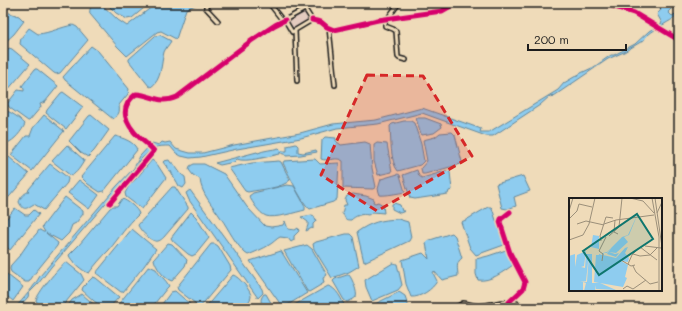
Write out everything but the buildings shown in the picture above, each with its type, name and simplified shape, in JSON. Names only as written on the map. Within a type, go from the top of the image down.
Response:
[{"type":"street","points":[[206,3],[206,8],[218,21]]},
{"type":"street","points":[[269,3],[292,32],[312,20],[321,22],[334,30],[388,19],[442,11],[456,3]]},
{"type":"street","points":[[304,3],[305,9],[312,20]]},
{"type":"street","points":[[399,3],[385,26],[393,29],[397,34],[398,57],[406,60]]},
{"type":"street","points":[[603,3],[634,13],[679,40]]},
{"type":"street","points":[[110,203],[154,151],[139,137],[125,118],[124,113],[131,98],[136,94],[161,101],[169,100],[177,96],[274,25],[305,9]]},
{"type":"street","points":[[329,28],[335,85]]},
{"type":"street","points":[[295,30],[297,80]]},
{"type":"street","points":[[509,302],[522,289],[525,282],[510,253],[500,222],[501,219],[510,212]]},
{"type":"street","points":[[455,308],[463,303],[480,306],[509,302],[515,302],[526,308]]},
{"type":"highlighted area","points":[[367,75],[423,76],[472,156],[377,211],[321,175]]},
{"type":"shaded area","points":[[305,9],[312,20],[292,32],[285,20]]},
{"type":"water","points":[[95,3],[100,3],[118,20],[127,26],[157,3],[200,3],[186,9],[176,39],[161,31],[157,32],[127,56],[90,14],[92,5]]},
{"type":"water","points":[[106,3],[150,3],[132,18],[127,19],[116,13]]},
{"type":"water","points":[[664,3],[670,3],[669,5],[672,8],[668,12],[672,16],[679,12],[679,15],[649,34],[644,40],[624,52],[608,59],[551,98],[554,95],[550,96],[540,105],[493,136],[486,136],[422,113],[378,124],[337,128],[301,138],[201,157],[190,158],[181,156],[170,146],[153,148],[141,159],[135,169],[29,293],[28,297],[18,308],[15,308],[40,276],[134,168],[140,156],[152,143],[159,145],[162,142],[170,142],[176,149],[190,153],[203,153],[234,145],[300,133],[333,124],[376,120],[422,108],[481,129],[480,132],[489,132],[558,90],[564,83],[594,67],[611,55],[614,55],[635,44],[649,31],[662,23],[657,14],[661,10],[659,6],[664,6]]},
{"type":"water","points":[[3,11],[19,16],[24,21],[14,34],[3,44]]},
{"type":"water","points":[[73,25],[77,27],[88,40],[60,73],[54,73],[20,44],[21,38],[29,28],[38,34]]},
{"type":"water","points":[[160,35],[171,41],[164,52],[159,76],[155,84],[151,87],[129,61],[129,59],[155,36]]},
{"type":"water","points":[[91,46],[98,51],[129,89],[128,94],[119,105],[119,113],[113,119],[63,77]]},
{"type":"water","points":[[9,48],[30,64],[7,91],[3,89],[3,54]]},
{"type":"water","points":[[35,69],[58,86],[45,102],[40,104],[41,107],[28,121],[10,108],[7,104],[18,90],[24,91],[22,86]]},
{"type":"water","points":[[63,92],[83,107],[66,129],[46,113]]},
{"type":"water","points":[[3,110],[15,115],[25,124],[18,135],[7,143],[8,146],[3,151]]},
{"type":"water","points":[[44,115],[64,131],[32,171],[11,155],[26,136],[30,136],[33,128]]},
{"type":"water","points":[[91,115],[109,130],[88,157],[81,153],[69,141]]},
{"type":"water","points":[[416,118],[425,118],[441,124],[442,127],[434,133],[422,135]]},
{"type":"water","points":[[411,121],[414,123],[421,144],[424,161],[420,165],[398,171],[395,167],[392,156],[390,126],[392,124]]},
{"type":"water","points":[[452,132],[455,135],[462,162],[461,164],[422,174],[421,168],[427,161],[423,140],[435,137],[440,133]]},
{"type":"water","points":[[115,136],[125,139],[134,145],[137,150],[104,191],[100,192],[81,177]]},
{"type":"water","points":[[325,137],[336,138],[336,141],[341,145],[365,142],[370,144],[372,168],[376,187],[373,189],[343,188],[343,161],[338,159],[321,159],[322,140]]},
{"type":"water","points":[[377,143],[387,144],[392,172],[378,175],[374,161],[374,145]]},
{"type":"water","points":[[296,144],[298,146],[298,152],[303,153],[316,150],[317,152],[286,156],[280,152],[280,154],[258,159],[237,159],[234,162],[220,165],[215,163],[279,148],[282,151],[287,151],[287,146]]},
{"type":"water","points":[[67,145],[84,160],[79,169],[71,176],[52,161]]},
{"type":"water","points":[[9,157],[29,174],[3,204],[3,163]]},
{"type":"water","points":[[315,159],[320,164],[339,163],[337,199],[333,202],[310,209],[300,195],[283,163],[284,161]]},
{"type":"water","points":[[152,160],[157,164],[166,178],[142,209],[126,197],[125,193],[129,186]]},
{"type":"water","points":[[169,160],[185,177],[186,184],[183,188],[179,186],[171,171],[169,171],[167,165],[166,166],[163,162]]},
{"type":"water","points":[[281,162],[290,180],[276,187],[248,192],[245,191],[229,168],[252,163]]},
{"type":"water","points":[[50,164],[67,177],[67,183],[44,210],[34,204],[24,208],[19,202],[21,197],[28,192]]},
{"type":"water","points":[[194,164],[204,164],[224,174],[247,207],[265,226],[271,227],[283,225],[285,221],[288,229],[295,230],[298,228],[299,231],[294,236],[294,240],[291,242],[288,238],[280,237],[259,250],[248,255],[245,253],[235,241],[208,200],[201,185],[200,179],[193,175],[189,170],[190,166]]},
{"type":"water","points":[[417,170],[419,176],[422,178],[446,171],[450,172],[452,190],[449,191],[448,194],[415,199],[410,198],[403,175]]},
{"type":"water","points":[[398,174],[400,175],[405,192],[380,195],[378,189],[381,179]]},
{"type":"water","points":[[523,176],[530,191],[514,197],[516,206],[507,209],[502,208],[496,184]]},
{"type":"water","points":[[79,180],[99,195],[89,209],[68,193]]},
{"type":"water","points":[[287,185],[294,186],[305,206],[305,210],[280,216],[266,216],[263,215],[254,205],[249,196],[253,193]]},
{"type":"water","points":[[172,187],[175,187],[188,209],[163,238],[159,241],[155,241],[145,235],[138,225]]},
{"type":"water","points":[[190,190],[262,289],[263,293],[258,298],[189,200],[186,193]]},
{"type":"water","points":[[353,194],[374,199],[373,202],[378,202],[383,205],[384,213],[373,212],[368,215],[359,215],[351,220],[346,219],[342,214],[344,205],[347,205],[345,200],[347,196]]},
{"type":"water","points":[[65,197],[83,211],[83,214],[76,223],[72,225],[69,233],[61,241],[46,233],[58,243],[57,246],[29,282],[25,282],[11,272],[11,265],[39,230],[45,232],[42,227]]},
{"type":"water","points":[[122,199],[132,205],[139,214],[89,273],[86,272],[74,263],[69,255],[110,208],[117,206]]},
{"type":"water","points":[[394,203],[400,205],[402,211],[405,211],[400,213],[392,209],[392,204]]},
{"type":"water","points":[[488,207],[492,208],[504,245],[476,255],[470,248],[461,222]]},
{"type":"water","points":[[15,208],[25,215],[29,215],[34,210],[39,214],[10,250],[3,243],[3,223]]},
{"type":"water","points":[[191,212],[196,217],[209,238],[196,254],[192,256],[171,238]]},
{"type":"water","points":[[312,215],[316,221],[313,224],[313,229],[312,228],[306,231],[308,222],[301,217]]},
{"type":"water","points":[[398,219],[408,222],[411,237],[409,241],[364,262],[357,232],[376,222]]},
{"type":"water","points":[[132,229],[156,249],[123,292],[121,292],[96,273]]},
{"type":"water","points":[[452,233],[455,236],[462,258],[458,262],[458,276],[442,280],[434,271],[433,273],[437,281],[433,287],[418,296],[411,297],[406,284],[402,260],[423,253],[429,259],[426,243],[427,241]]},
{"type":"water","points":[[350,234],[353,237],[359,266],[349,272],[332,278],[314,249],[313,244]]},
{"type":"water","points":[[168,243],[172,244],[187,260],[185,266],[172,281],[160,272],[154,259]]},
{"type":"water","points":[[211,244],[218,246],[231,270],[200,307],[178,290],[177,287]]},
{"type":"water","points":[[307,245],[312,249],[327,275],[323,278],[324,283],[309,292],[284,251]]},
{"type":"water","points":[[506,250],[513,265],[492,278],[478,280],[476,274],[476,259]]},
{"type":"water","points":[[281,251],[307,293],[286,306],[283,306],[279,302],[250,261]]},
{"type":"water","points":[[66,262],[81,274],[84,280],[61,308],[44,308],[36,301],[37,297],[58,269]]},
{"type":"water","points":[[393,263],[397,264],[402,285],[398,290],[372,301],[366,287],[365,280]]},
{"type":"water","points":[[149,266],[156,269],[169,286],[151,308],[119,308],[118,305]]},
{"type":"water","points":[[4,272],[23,287],[13,301],[3,293]]},
{"type":"water","points":[[233,275],[241,281],[251,294],[250,300],[247,304],[243,308],[205,308]]},
{"type":"water","points":[[349,275],[352,279],[356,297],[347,302],[344,300],[333,281]]},
{"type":"water","points":[[93,277],[119,297],[109,308],[98,304],[82,290]]},
{"type":"water","points":[[328,286],[334,289],[341,298],[345,308],[289,308]]},
{"type":"water","points":[[175,291],[193,308],[159,308],[171,292]]},
{"type":"water","points":[[399,292],[405,296],[409,308],[367,308]]},
{"type":"water","points":[[82,294],[98,308],[66,308],[72,300]]},
{"type":"water","points":[[264,294],[266,294],[274,308],[265,308],[261,300]]},
{"type":"cycle path","points":[[312,20],[321,22],[334,30],[378,20],[442,11],[456,3]]},
{"type":"cycle path","points":[[603,3],[634,13],[679,40]]},
{"type":"cycle path","points":[[110,203],[154,151],[135,133],[127,122],[125,110],[130,99],[136,94],[160,100],[177,97],[251,41],[285,20]]},
{"type":"cycle path","points":[[509,302],[523,289],[525,282],[510,253],[500,222],[501,219],[510,212]]}]
